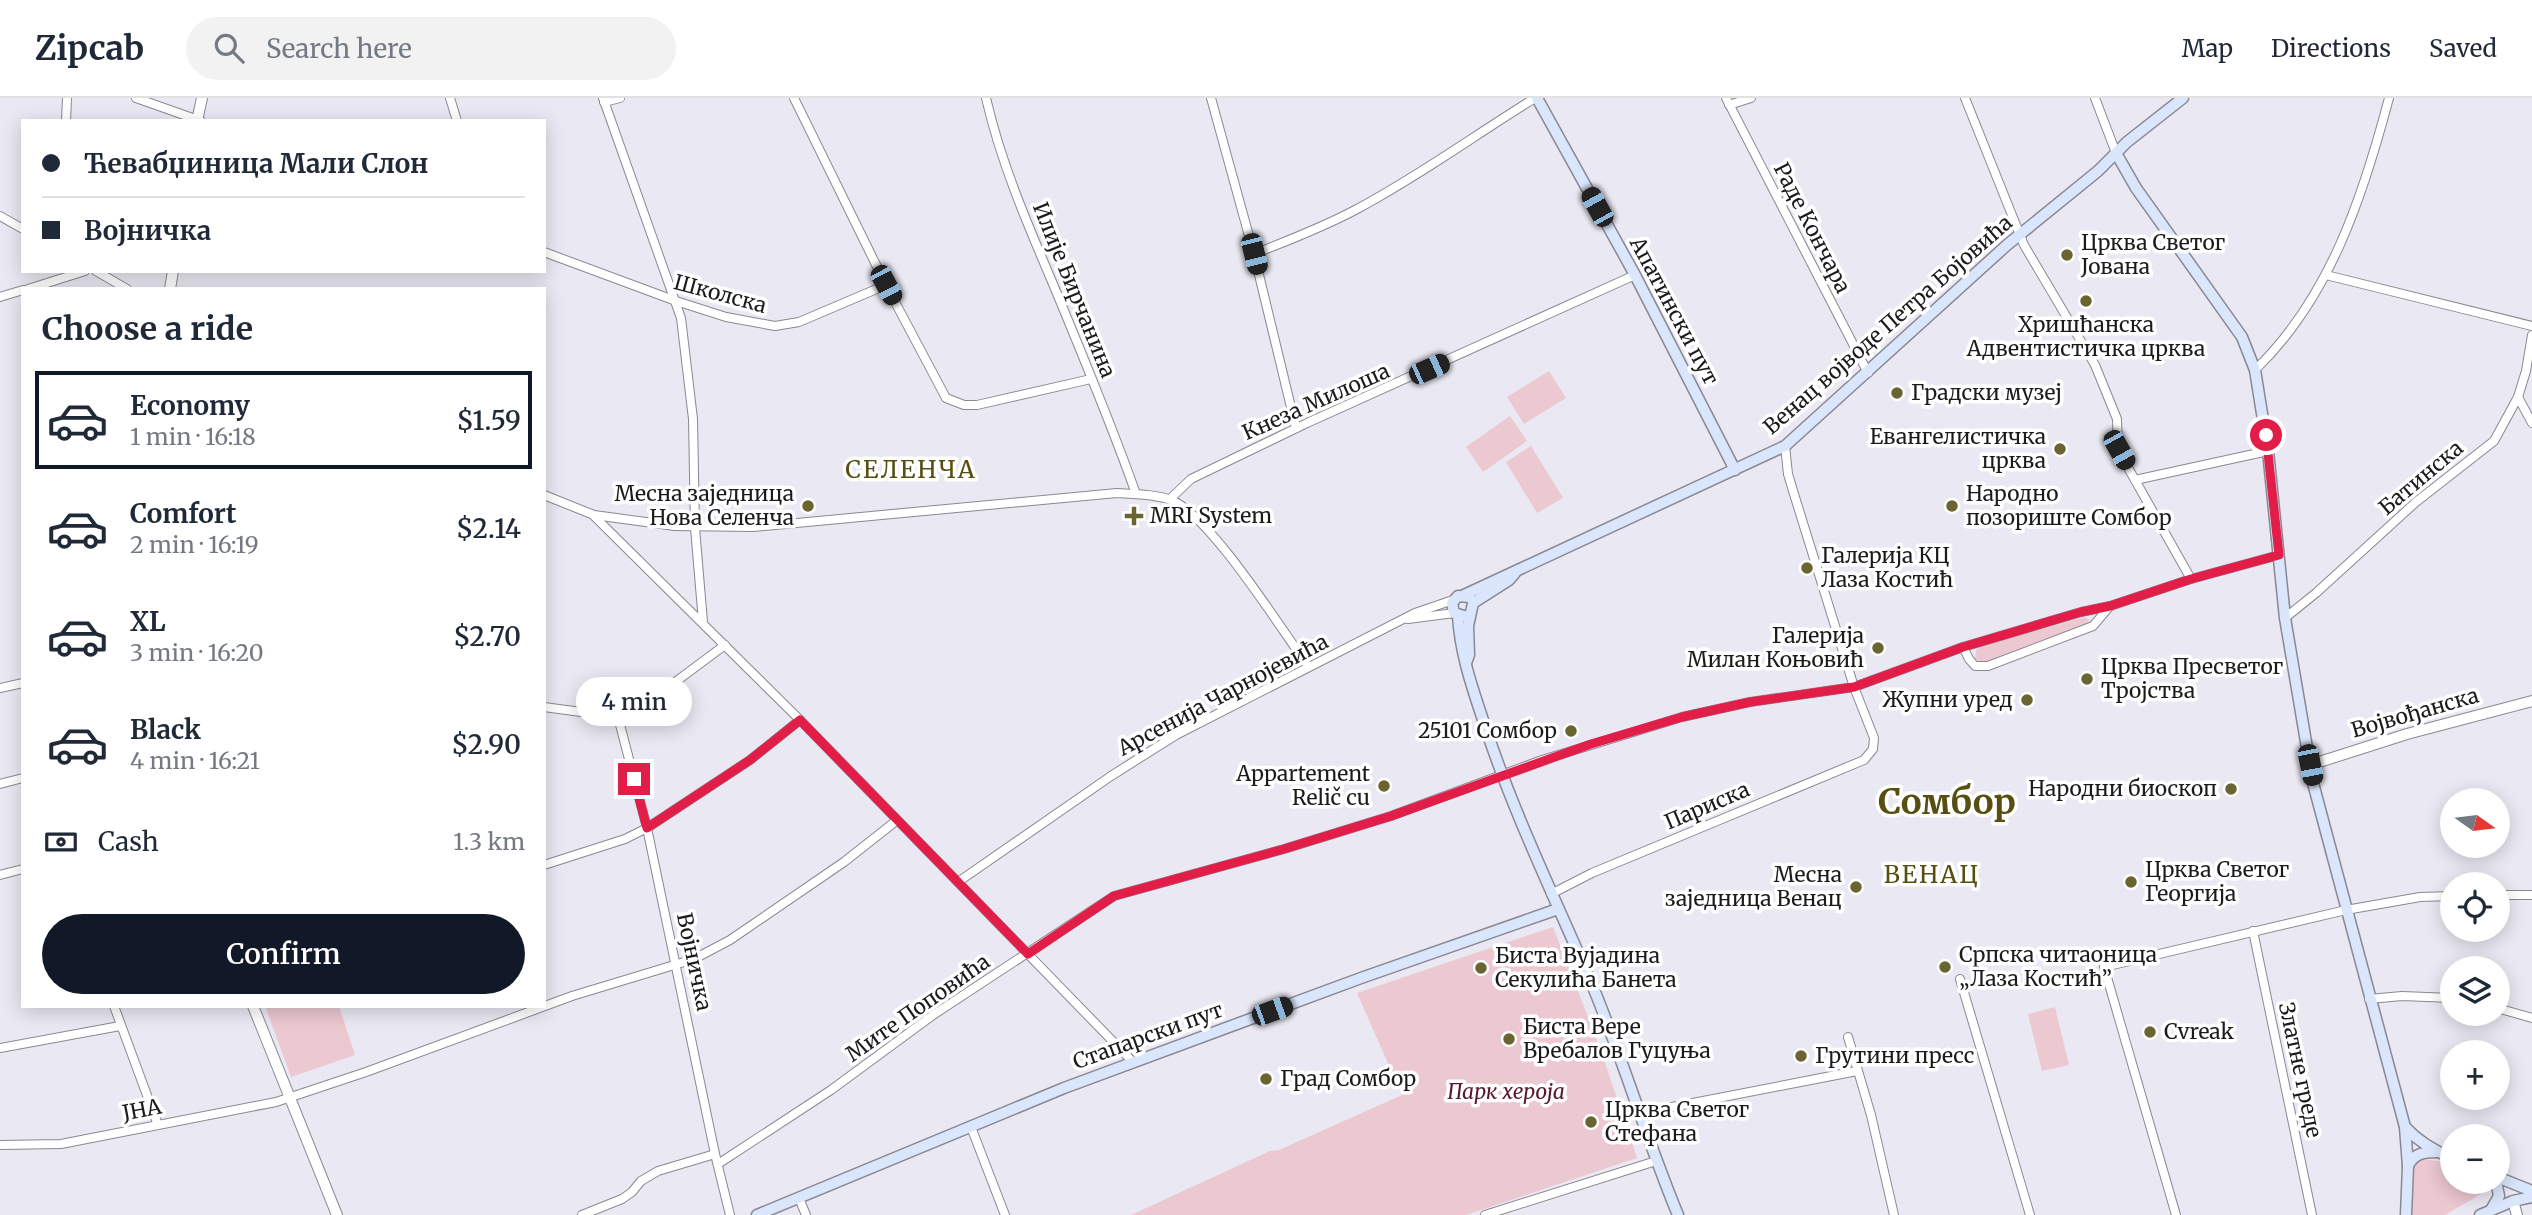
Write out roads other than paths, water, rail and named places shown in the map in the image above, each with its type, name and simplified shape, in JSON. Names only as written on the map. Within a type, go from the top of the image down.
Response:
[{"type":"main road","name":"Апатински пут","points":[[1536,98],[1635,275],[1735,470]]},
{"type":"main road","name":"Венац војводе Петра Бојовића","points":[[1469,604],[1509,580],[1517,571],[1785,446],[2020,235],[2183,98]]},
{"type":"main road","points":[[2116,153],[2136,188],[2242,337],[2255,370],[2269,451],[2285,618],[2310,765],[2369,999],[2405,1127],[2408,1166],[2406,1215]]},
{"type":"main road","points":[[1469,604],[1458,596],[1451,607],[1456,614],[1462,655],[1501,775],[1591,983],[1678,1215]]},
{"type":"main road","points":[[1456,614],[1464,616],[1469,604]]},
{"type":"main road","points":[[1466,663],[1469,655],[1469,604]]},
{"type":"main road","name":"Стапарски пут","points":[[757,1215],[1064,1088],[1361,978],[1558,909]]},
{"type":"main road","points":[[2405,1127],[2416,1138],[2438,1152]]},
{"type":"main road","points":[[2408,1166],[2419,1154],[2438,1152]]},
{"type":"main road","points":[[2510,1184],[2532,1191]]},
{"type":"main road","points":[[2486,1213],[2499,1194]]},
{"type":"main road","points":[[2508,1194],[2513,1201]]},
{"type":"main road","points":[[2486,1213],[2513,1201],[2532,1197]]},
{"type":"street","points":[[66,98],[66,119]]},
{"type":"street","points":[[136,98],[196,119]]},
{"type":"street","points":[[199,119],[202,98]]},
{"type":"street","points":[[450,98],[456,119]]},
{"type":"street","points":[[620,98],[603,100],[681,318],[693,419],[695,528],[702,622]]},
{"type":"street","points":[[794,98],[886,285],[946,398],[955,403],[977,405],[1091,379]]},
{"type":"street","name":"Илије Бирчанина","points":[[986,98],[995,135],[1025,218],[1136,494]]},
{"type":"street","points":[[1210,98],[1254,254],[1296,428]]},
{"type":"street","points":[[1254,254],[1322,227],[1377,198],[1536,98]]},
{"type":"street","points":[[1727,102],[1751,98]]},
{"type":"street","points":[[1965,98],[2020,235],[2095,365],[2118,419],[2119,450],[2191,579]]},
{"type":"street","points":[[2095,98],[2116,153]]},
{"type":"street","points":[[2255,370],[2270,355],[2326,275],[2347,231],[2389,98]]},
{"type":"street","name":"Раде Кончара","points":[[1727,102],[1868,373]]},
{"type":"street","points":[[0,216],[21,228]]},
{"type":"street","name":"Школска","points":[[546,253],[676,301],[726,317],[775,327],[787,326],[886,285]]},
{"type":"street","points":[[34,287],[79,273]]},
{"type":"street","points":[[99,273],[124,287]]},
{"type":"street","name":"Кнеза Милоша","points":[[1170,499],[1191,479],[1296,428],[1635,275]]},
{"type":"street","points":[[2326,275],[2532,327]]},
{"type":"street","points":[[0,298],[21,291]]},
{"type":"street","name":"Батинска","points":[[2285,618],[2416,502],[2494,441],[2518,397],[2532,335]]},
{"type":"street","points":[[2518,397],[2532,423]]},
{"type":"street","points":[[1785,446],[1788,474],[1854,687]]},
{"type":"street","points":[[2135,480],[2269,451]]},
{"type":"street","points":[[546,496],[594,515],[695,528],[753,527],[1117,493],[1170,499],[1189,510],[1225,550],[1308,666]]},
{"type":"street","points":[[594,515],[800,720],[1133,1062]]},
{"type":"street","name":"Мите Поповића","points":[[718,1164],[831,1090],[933,1015],[1114,896],[1377,820],[1591,744],[1682,717],[1750,702],[1854,687],[1963,647],[2279,555]]},
{"type":"street","name":"Арсенија Чарнојевића","points":[[958,882],[1175,735],[1308,666],[1429,608],[1453,600]]},
{"type":"street","points":[[1963,647],[1975,666],[1988,666],[2093,626],[2110,606]]},
{"type":"street","name":"Арсенија Чарнојевића","points":[[1405,619],[1456,614]]},
{"type":"street","points":[[546,707],[618,717],[643,706],[725,645]]},
{"type":"street","points":[[0,688],[21,683]]},
{"type":"street","name":"Париска","points":[[1551,894],[1591,873],[1864,760],[1873,749],[1874,737],[1854,687]]},
{"type":"street","name":"Војвођанска","points":[[2310,765],[2407,734],[2532,701]]},
{"type":"street","name":"Војничка","points":[[618,717],[647,828],[730,1215]]},
{"type":"street","points":[[546,864],[625,839],[647,828],[750,760],[800,720]]},
{"type":"street","points":[[0,783],[21,778]]},
{"type":"street","name":"ЈНА","points":[[546,1006],[711,952],[844,862],[896,821]]},
{"type":"street","points":[[0,875],[21,870]]},
{"type":"street","points":[[2510,895],[2532,895]]},
{"type":"street","points":[[2176,1215],[2104,967],[2346,910],[2420,897],[2440,896]]},
{"type":"street","name":"Златне греде","points":[[2253,931],[2312,1215]]},
{"type":"street","points":[[1960,979],[2030,1215]]},
{"type":"street","points":[[2369,999],[2402,996],[2440,998]]},
{"type":"street","points":[[115,1008],[158,1125]]},
{"type":"street","points":[[254,1008],[337,1215]]},
{"type":"street","name":"ЈНА","points":[[0,1145],[61,1144],[276,1102],[539,1008]]},
{"type":"street","points":[[2510,1012],[2532,1018]]},
{"type":"street","points":[[0,1048],[120,1026]]},
{"type":"street","points":[[1848,1037],[1871,1115],[1894,1215]]},
{"type":"street","points":[[1641,1113],[1857,1071]]},
{"type":"street","points":[[971,1127],[1005,1215]]},
{"type":"street","points":[[583,1215],[622,1199],[641,1181],[657,1171],[715,1154]]},
{"type":"street","points":[[1485,1215],[1656,1161]]},
{"type":"street","points":[[799,1198],[806,1215]]},
{"type":"street","points":[[2513,1201],[2517,1215]]},
{"type":"place","name":"Црква Светог Јована","points":[[2067,255]]},
{"type":"place","name":"Хришћанска Адвентистичка црква","points":[[2086,301]]},
{"type":"place","name":"Градски музеј","points":[[1897,393]]},
{"type":"place","name":"Евангелистичка црква","points":[[2060,449]]},
{"type":"place","name":"Месна заједница Нова Селенча","points":[[808,506]]},
{"type":"place","name":"Народно позориште Сомбор","points":[[1952,506]]},
{"type":"place","name":"MRI System","points":[[1134,516]]},
{"type":"place","name":"Галерија КЦ Лаза Костић","points":[[1807,568]]},
{"type":"place","name":"Галерија Милан Коњовић","points":[[1878,648]]},
{"type":"place","name":"Црква Пресветог Тројства","points":[[2087,679]]},
{"type":"place","name":"Жупни уред","points":[[2027,700]]},
{"type":"place","name":"25101 Сомбор","points":[[1571,731]]},
{"type":"place","name":"Appartement Relič cu","points":[[1384,786]]},
{"type":"place","name":"Народни биоскоп","points":[[2231,789]]},
{"type":"place","name":"Црква Светог Георгија","points":[[2131,882]]},
{"type":"place","name":"Месна заједница Венац","points":[[1856,887]]},
{"type":"place","name":"Српска читаоница „Лаза Костић”","points":[[1945,967]]},
{"type":"place","name":"Биста Вујадина Секулића Банета","points":[[1481,968]]},
{"type":"place","name":"Cvreak","points":[[2150,1032]]},
{"type":"place","name":"Биста Вере Вребалов Гуцуња","points":[[1509,1039]]},
{"type":"place","name":"Грутини пресс","points":[[1801,1056]]},
{"type":"place","name":"Град Сомбор","points":[[1266,1079]]},
{"type":"place","name":"Црква Светог Стефана","points":[[1591,1122]]},
{"type":"district","name":"СЕЛЕНЧА","points":[[911,470]]},
{"type":"district","name":"Сомбор","points":[[1947,802]]},
{"type":"district","name":"ВЕНАЦ","points":[[1932,875]]},
{"type":"park label","name":"Парк хероја","points":[[1506,1092]]}]
